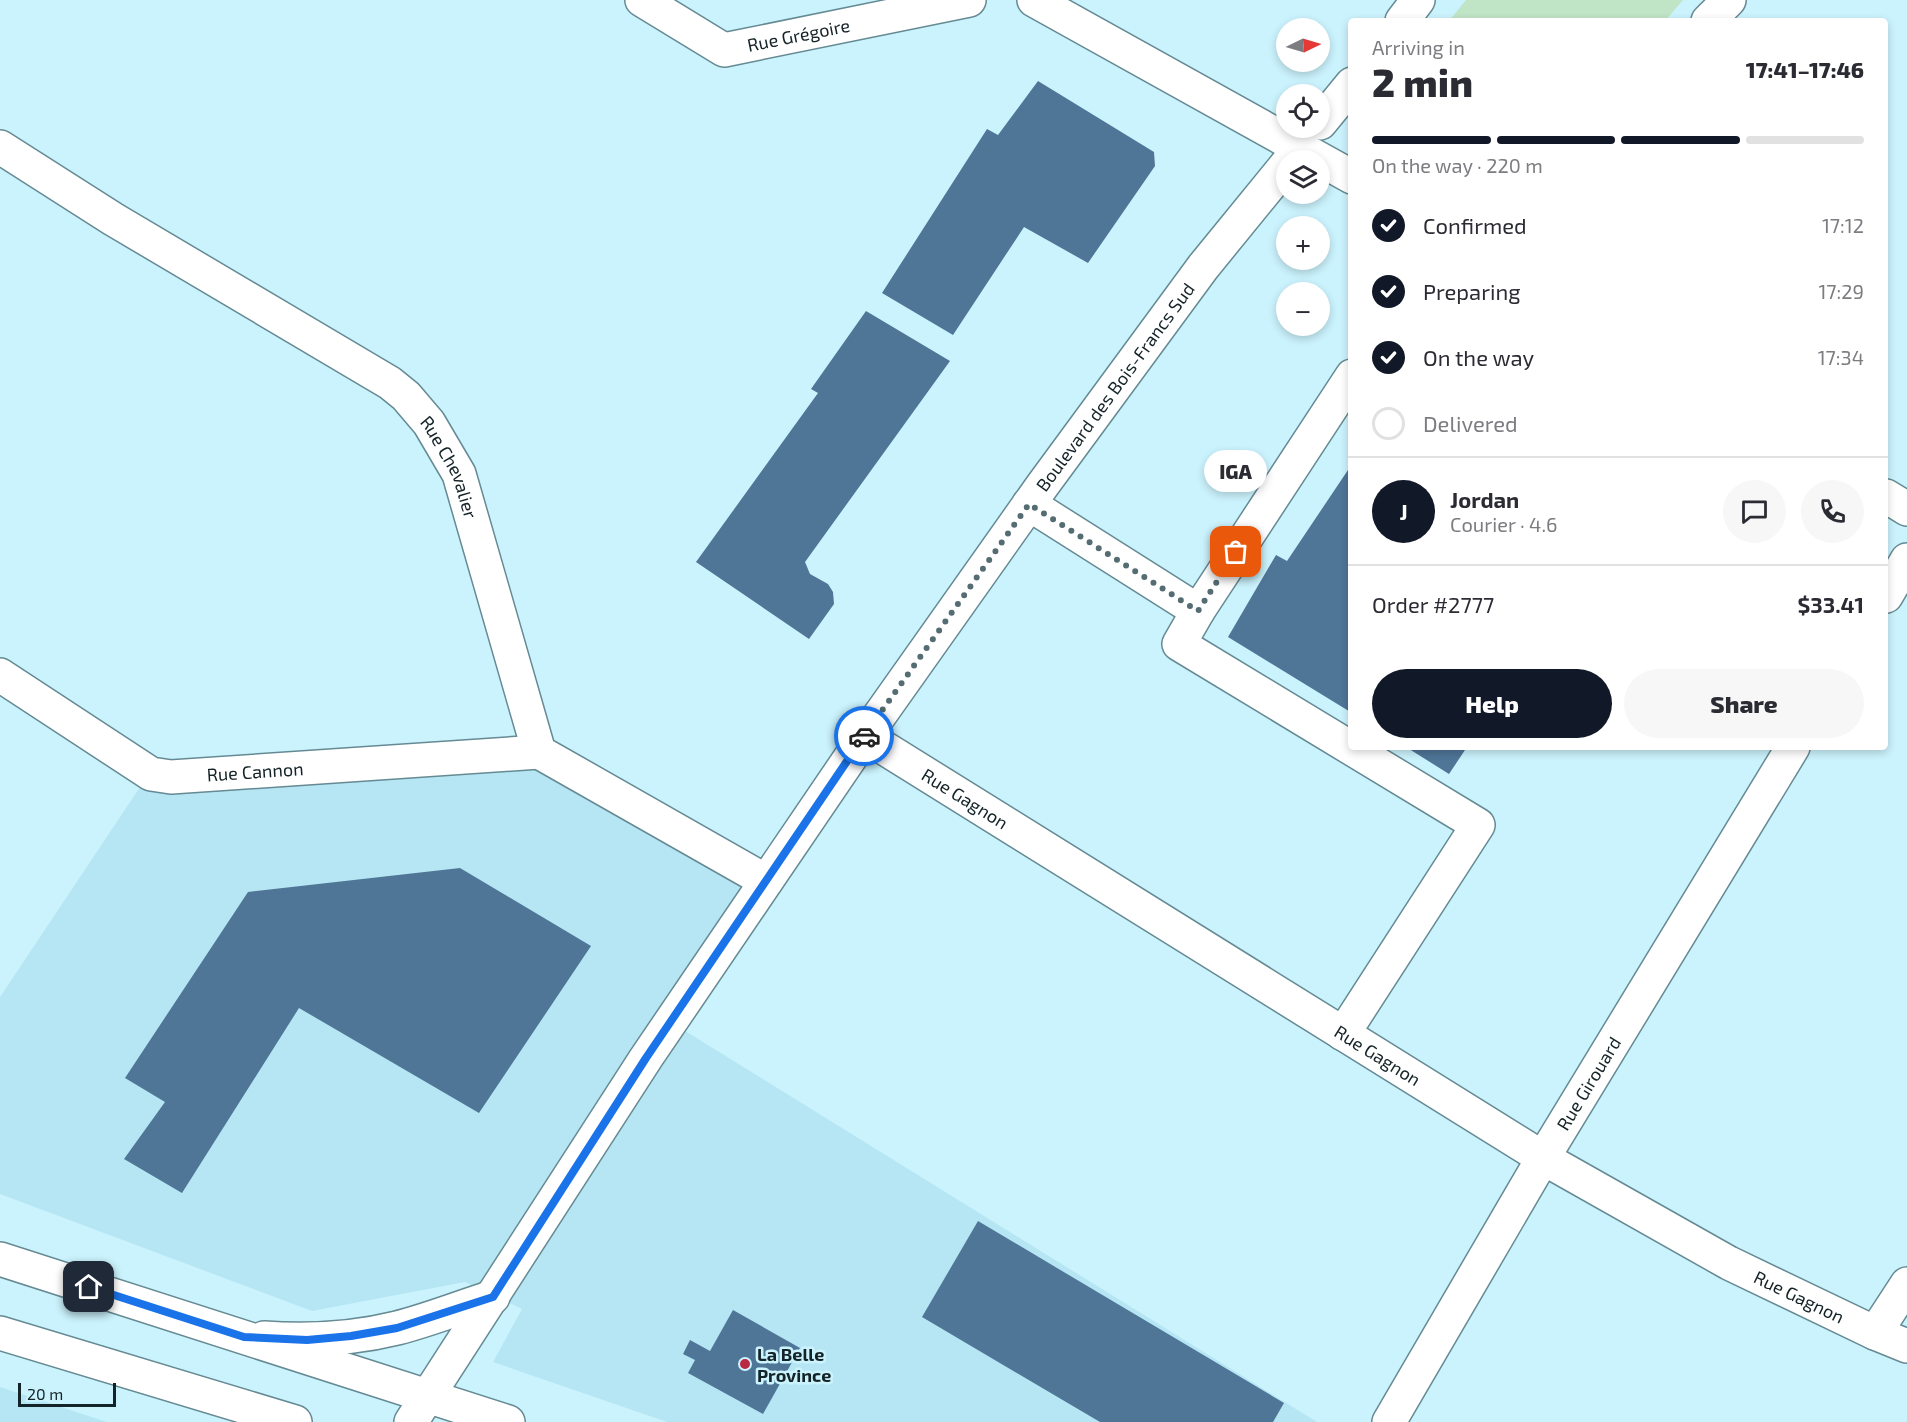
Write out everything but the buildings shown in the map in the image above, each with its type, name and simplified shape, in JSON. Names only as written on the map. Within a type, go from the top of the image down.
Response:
[{"type":"street","name":"Rue Grégoire","points":[[642,0],[724,50],[969,0]]},
{"type":"street","points":[[1034,0],[1303,144],[1348,174]]},
{"type":"street","points":[[1404,18],[1418,0]]},
{"type":"street","points":[[1711,18],[1729,0]]},
{"type":"street","name":"Boulevard des Bois-Francs Sud","points":[[411,1422],[646,1058],[865,736],[1029,504],[1203,267],[1348,89]]},
{"type":"street","name":"Rue Chevalier","points":[[0,147],[113,219],[390,383],[406,396],[429,423],[459,474],[539,752]]},
{"type":"street","points":[[1348,382],[1198,611],[1179,644],[1348,746]]},
{"type":"street","points":[[1888,497],[1907,509]]},
{"type":"street","points":[[1029,504],[1198,611]]},
{"type":"street","points":[[1888,593],[1907,560]]},
{"type":"street","name":"Rue Cannon","points":[[0,675],[151,774],[171,777],[539,752]]},
{"type":"street","name":"Rue Gagnon","points":[[865,736],[1543,1158],[1729,1263],[1907,1346]]},
{"type":"street","points":[[1343,1034],[1478,825],[1354,750]]},
{"type":"street","name":"Rue Girouard","points":[[1389,1422],[1543,1158],[1791,750]]},
{"type":"street","points":[[539,752],[766,881]]},
{"type":"street","points":[[0,1259],[508,1422]]},
{"type":"street","points":[[1875,1333],[1907,1284]]},
{"type":"street","points":[[244,1337],[307,1340],[351,1336],[397,1328],[493,1297]]},
{"type":"street","points":[[0,1333],[295,1422]]},
{"type":"shaded area","points":[[535,764],[746,889],[661,1016],[1317,1422],[667,1422],[493,1362],[522,1309],[465,1282],[312,1311],[0,1194],[0,997],[140,787]]},
{"type":"shaded area","points":[[0,1387],[107,1422],[0,1422]]},
{"type":"green space","points":[[1466,0],[1683,0],[1668,18],[1451,18]]},
{"type":"way so far","points":[[864,736],[1029,504],[1198,611],[1236,552]]},
{"type":"place","name":"IGA","points":[[1236,552]]},
{"type":"place","name":"La Belle Province","points":[[745,1364]]},
{"type":"route","points":[[89,1287],[244,1337],[307,1340],[351,1336],[397,1328],[493,1297],[646,1058],[864,736]]}]
